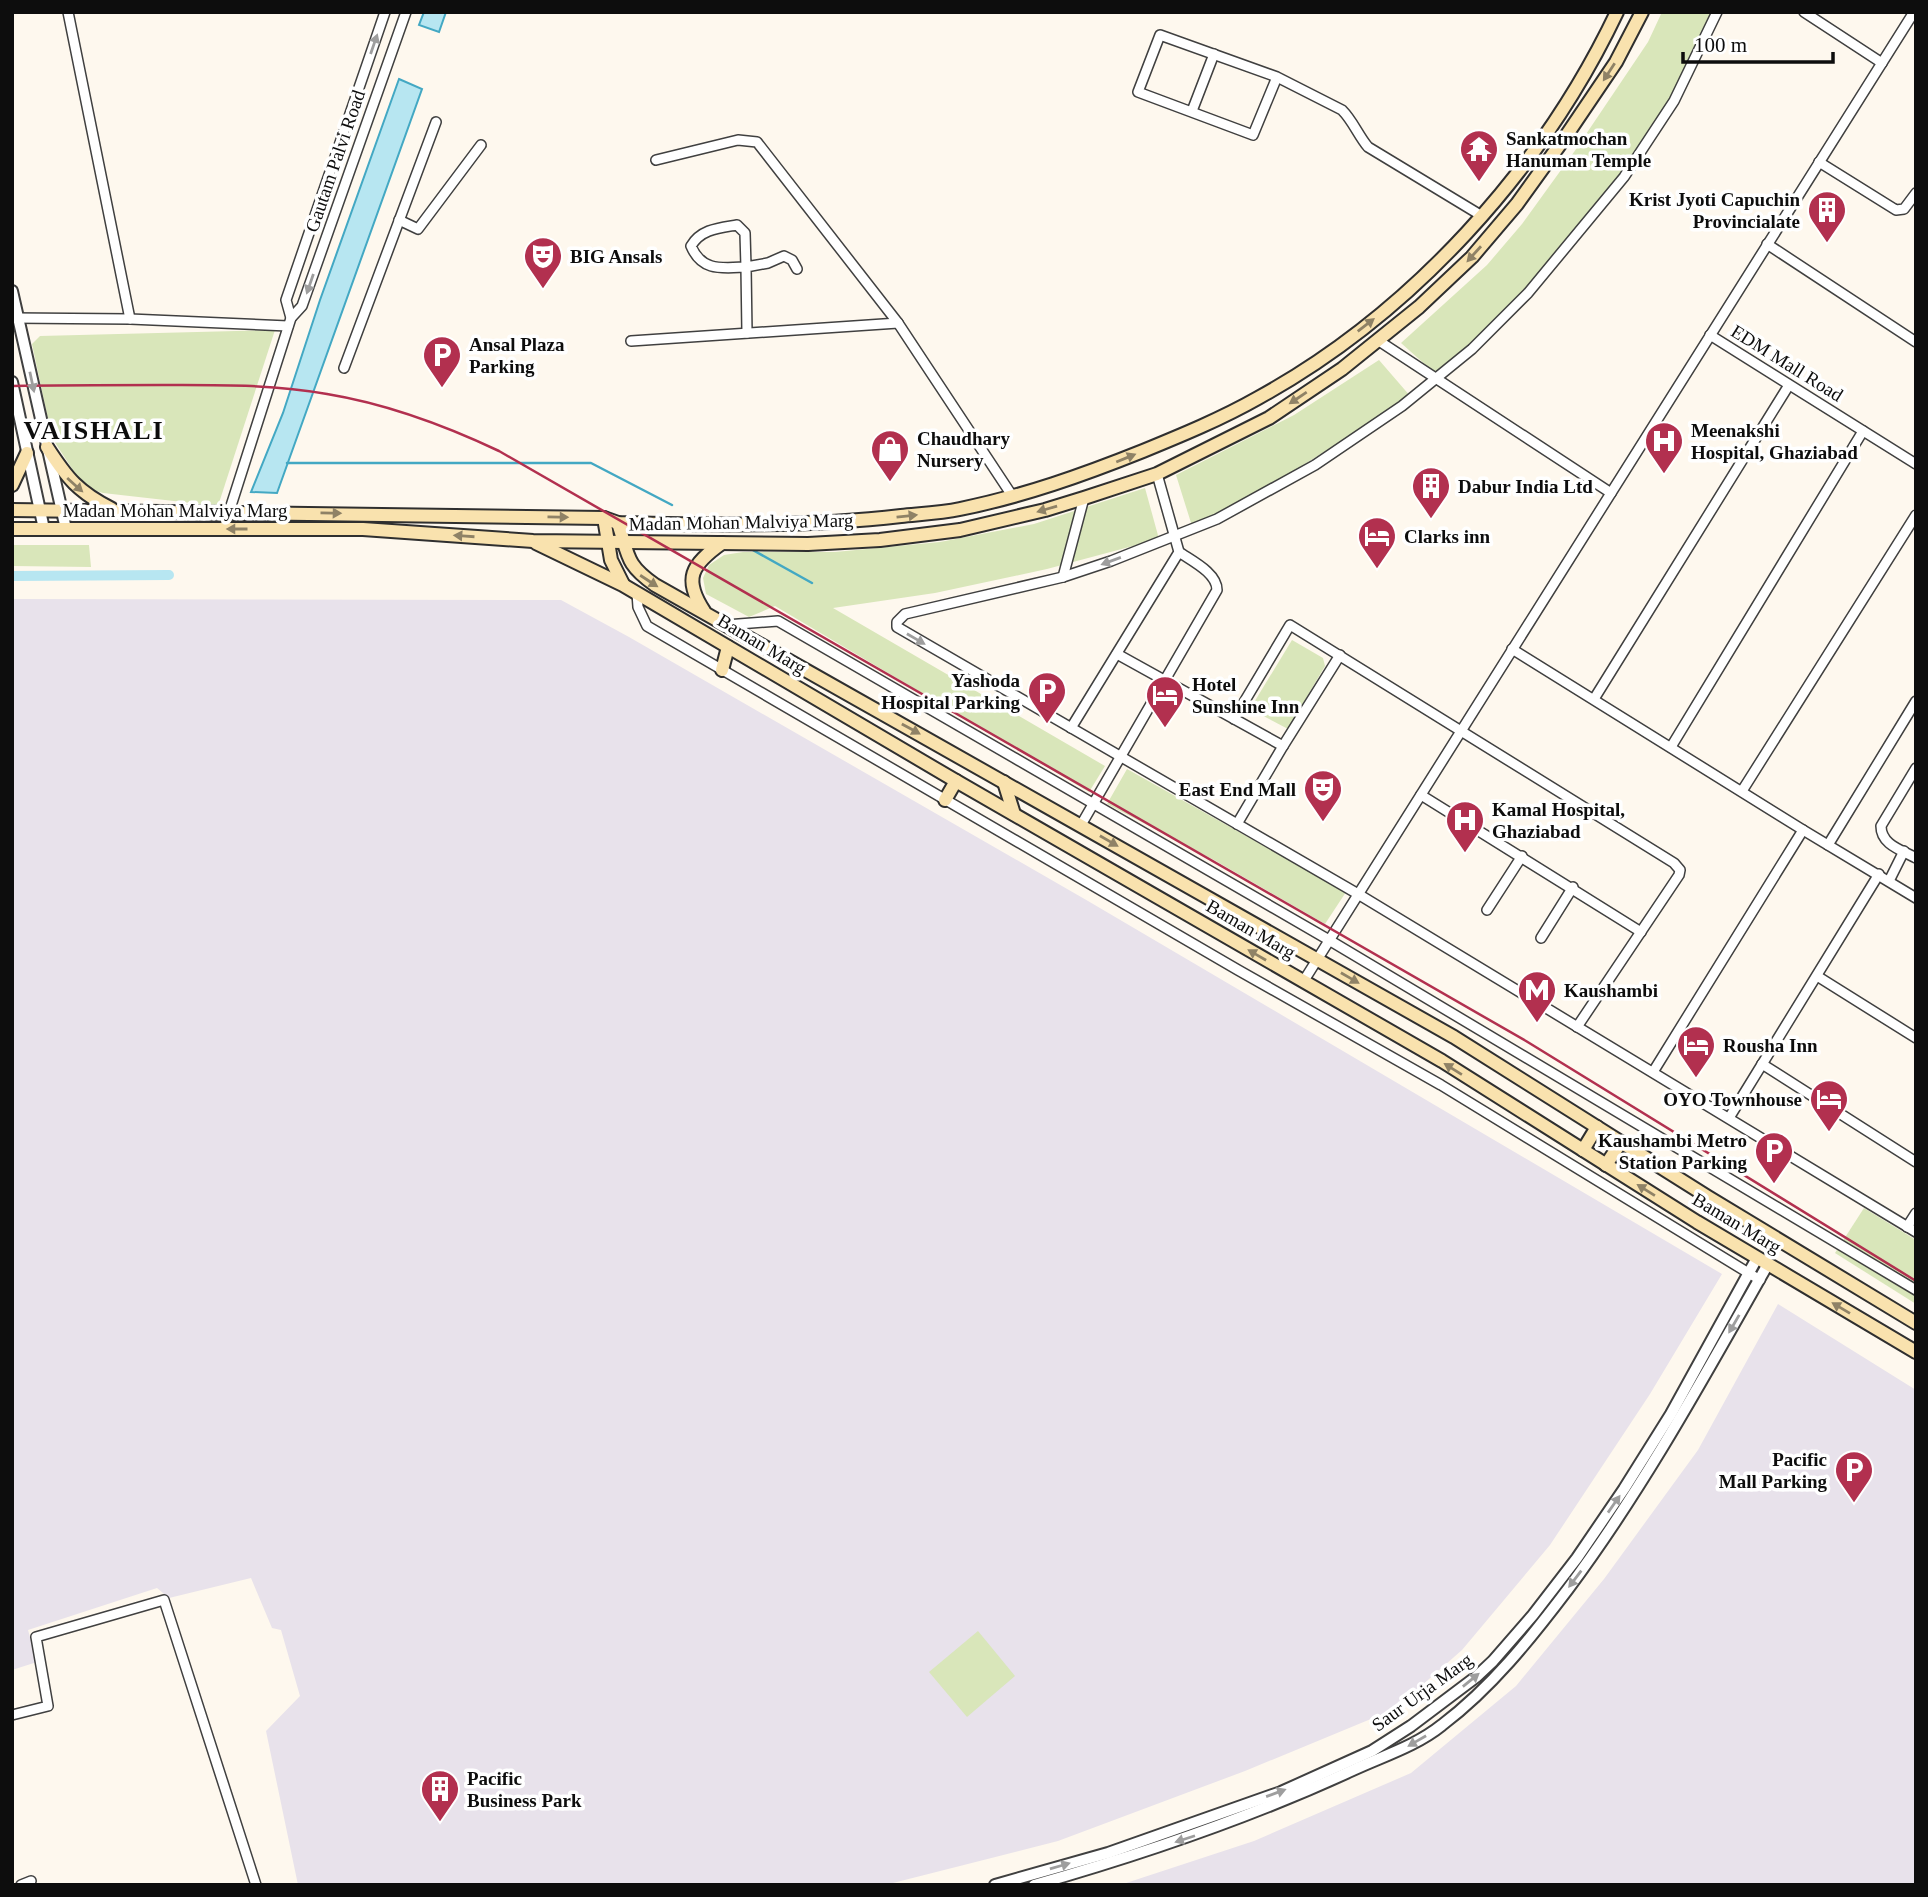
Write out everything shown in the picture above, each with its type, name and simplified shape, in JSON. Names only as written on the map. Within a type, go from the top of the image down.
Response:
[{"type":"main road","name":"Madan Mohan Malviya Marg","points":[[12,510],[604,518],[618,523],[802,524],[957,510],[1037,491],[1190,432],[1258,398],[1342,344],[1406,293],[1457,244],[1502,192],[1552,124],[1600,49],[1617,12]]},
{"type":"main road","name":"Madan Mohan Malviya Marg","points":[[12,529],[363,529],[533,541],[832,542],[880,540],[960,530],[1084,498],[1157,474],[1269,418],[1379,341],[1472,257],[1517,204],[1616,62],[1642,12]]},
{"type":"main road","points":[[1234,410],[1246,429]]},
{"type":"main road","points":[[47,447],[69,480],[92,499],[115,511]]},
{"type":"main road","points":[[12,485],[27,453]]},
{"type":"main road","points":[[604,518],[611,560],[623,584]]},
{"type":"main road","name":"Baman Marg","points":[[618,523],[627,559],[637,573],[1454,1037],[1916,1323]]},
{"type":"main road","name":"Baman Marg","points":[[533,541],[623,584],[956,781],[1441,1061],[1606,1165],[1916,1352]]},
{"type":"main road","points":[[705,613],[694,596],[692,576],[704,557],[722,543]]},
{"type":"main road","points":[[723,670],[728,647]]},
{"type":"main road","points":[[945,800],[956,781]]},
{"type":"main road","points":[[1004,782],[1014,814]]},
{"type":"main road","points":[[1032,825],[1044,804]]},
{"type":"main road","points":[[1583,1150],[1597,1127]]},
{"type":"main road","points":[[1606,1165],[1621,1142]]},
{"type":"street","points":[[68,12],[130,319]]},
{"type":"street","name":"Gautam Palvi Road","points":[[289,322],[286,300],[385,12]]},
{"type":"street","points":[[395,12],[406,14]]},
{"type":"street","points":[[1717,12],[1674,101],[1624,177],[1528,293],[1472,349],[1436,380],[1315,465],[1217,519],[1063,577],[905,614],[897,622],[901,631],[1359,894],[1911,1229],[1916,1213]]},
{"type":"street","points":[[1804,12],[1882,63]]},
{"type":"street","points":[[1303,982],[1914,12]]},
{"type":"street","name":"Gautam Palvi Road","points":[[229,512],[289,322],[302,306],[406,14]]},
{"type":"street","points":[[1277,77],[1253,135],[1138,92],[1160,36],[1214,54],[1277,77],[1342,110],[1368,147],[1482,216]]},
{"type":"street","points":[[1192,111],[1214,54]]},
{"type":"street","points":[[344,368],[436,122]]},
{"type":"street","points":[[1552,124],[1569,132]]},
{"type":"street","points":[[656,160],[746,139],[757,142],[898,323],[1013,497]]},
{"type":"street","points":[[399,220],[418,229],[481,145]]},
{"type":"street","points":[[1819,162],[1896,210],[1904,209],[1916,193]]},
{"type":"street","points":[[747,333],[746,267],[745,233],[737,225],[712,229],[695,238],[691,246],[697,260],[709,266],[746,267],[768,263],[784,256],[792,260],[797,269]]},
{"type":"street","points":[[1767,244],[1916,342]]},
{"type":"street","points":[[12,291],[15,319],[66,529]]},
{"type":"street","points":[[15,319],[289,322]]},
{"type":"street","points":[[631,341],[898,323]]},
{"type":"street","name":"EDM Mall Road","points":[[1710,335],[1916,464]]},
{"type":"street","points":[[1379,341],[1611,493]]},
{"type":"street","points":[[12,382],[44,529]]},
{"type":"street","points":[[1594,699],[1790,385]]},
{"type":"street","points":[[1671,747],[1863,431]]},
{"type":"street","points":[[1081,825],[1217,590],[1212,576],[1179,552],[1157,474]]},
{"type":"street","points":[[1063,577],[1084,498]]},
{"type":"street","points":[[1742,792],[1916,515]]},
{"type":"street","points":[[1071,728],[1179,552]]},
{"type":"street","points":[[637,593],[638,607],[647,626],[1441,1085],[1760,1280]]},
{"type":"street","points":[[726,625],[778,621],[1329,940],[1916,1290]]},
{"type":"street","points":[[1234,719],[1290,625],[1677,866],[1679,874],[1577,1027]]},
{"type":"street","points":[[1512,649],[1916,898]]},
{"type":"street","points":[[1117,654],[1283,746]]},
{"type":"street","points":[[1237,824],[1340,655]]},
{"type":"street","points":[[1828,845],[1916,701]]},
{"type":"street","points":[[1916,768],[1881,826],[1886,842],[1916,858]]},
{"type":"street","points":[[1421,794],[1641,932]]},
{"type":"street","points":[[1653,1072],[1803,830]]},
{"type":"street","points":[[1889,881],[1904,851]]},
{"type":"street","points":[[1488,910],[1522,856]]},
{"type":"street","points":[[1729,1118],[1879,874]]},
{"type":"street","points":[[1541,938],[1573,887]]},
{"type":"street","points":[[1816,976],[1916,1038]]},
{"type":"street","points":[[1762,1064],[1916,1162]]},
{"type":"street","name":"Saur Urja Marg","points":[[995,1885],[1108,1853],[1281,1792],[1372,1751],[1419,1720],[1493,1661],[1560,1581],[1624,1489],[1671,1414],[1749,1273],[1763,1261]]},
{"type":"street","name":"Saur Urja Marg","points":[[1034,1885],[1109,1864],[1284,1802],[1413,1744],[1441,1726],[1483,1688],[1541,1625],[1632,1498],[1760,1280],[1763,1261]]},
{"type":"street","points":[[12,1715],[48,1706],[36,1637],[164,1600],[256,1885]]},
{"type":"street","points":[[1214,1815],[1219,1827]]},
{"type":"shaded area","points":[[12,599],[561,600],[1088,901],[1722,1274],[1650,1394],[1550,1545],[1462,1650],[1395,1709],[1245,1771],[1058,1841],[885,1885],[298,1885],[266,1731],[300,1696],[281,1630],[272,1628],[251,1578],[169,1598],[157,1588],[28,1630],[37,1662],[12,1670]]},
{"type":"shaded area","points":[[1778,1304],[1916,1390],[1916,1885],[1120,1885],[1254,1841],[1411,1773],[1516,1686],[1604,1579],[1698,1450]]},
{"type":"green space","points":[[1662,12],[1715,12],[1694,63],[1618,181],[1527,295],[1438,376],[1401,343],[1487,265],[1522,224],[1648,42]]},
{"type":"green space","points":[[275,330],[218,506],[103,493],[84,487],[52,438],[32,344],[40,336]]},
{"type":"green space","points":[[1379,360],[1411,397],[1251,498],[1192,526],[1176,475],[1294,415]]},
{"type":"green space","points":[[1145,488],[1159,539],[1047,569],[935,593],[833,608],[1105,766],[1089,792],[775,606],[749,617],[706,594],[703,578],[709,565],[724,555],[743,552],[835,552],[940,542],[1034,524]]},
{"type":"green space","points":[[12,545],[89,545],[91,567],[12,566]]},
{"type":"green space","points":[[1292,640],[1323,658],[1325,666],[1288,729],[1250,709]]},
{"type":"green space","points":[[1127,769],[1346,892],[1325,924],[1214,860],[1107,804]]},
{"type":"green space","points":[[1864,1208],[1916,1240],[1916,1304],[1835,1253]]},
{"type":"green space","points":[[978,1631],[1015,1676],[967,1717],[929,1672]]},
{"type":"water","points":[[424,12],[446,12],[439,32],[419,25]]},
{"type":"water","points":[[399,79],[422,89],[277,493],[251,492],[283,413],[320,300]]},
{"type":"waterway","points":[[287,463],[591,463],[672,505]]},
{"type":"waterway","points":[[751,549],[812,583]]},
{"type":"waterway","points":[[12,576],[169,575]]},
{"type":"railway","points":[[12,386],[224,385],[307,391],[350,398],[394,410],[436,424],[499,451],[1526,1041],[1916,1281]]},
{"type":"place","name":"Sankatmochan Hanuman Temple","points":[[1479,183]]},
{"type":"place","name":"Krist Jyoti Capuchin Provincialate","points":[[1827,244]]},
{"type":"place","name":"BIG Ansals","points":[[543,290]]},
{"type":"place","name":"Ansal Plaza Parking","points":[[442,389]]},
{"type":"place","name":"Meenakshi Hospital, Ghaziabad","points":[[1664,475]]},
{"type":"place","name":"Chaudhary Nursery","points":[[890,483]]},
{"type":"place","name":"Dabur India Ltd","points":[[1431,520]]},
{"type":"place","name":"Clarks inn","points":[[1377,570]]},
{"type":"place","name":"Yashoda Hospital Parking","points":[[1047,725]]},
{"type":"place","name":"Hotel Sunshine Inn","points":[[1165,729]]},
{"type":"place","name":"East End Mall","points":[[1323,823]]},
{"type":"place","name":"Kamal Hospital, Ghaziabad","points":[[1465,854]]},
{"type":"place","name":"Kaushambi","points":[[1537,1024]]},
{"type":"place","name":"Rousha Inn","points":[[1696,1079]]},
{"type":"place","name":"OYO Townhouse","points":[[1829,1133]]},
{"type":"place","name":"Kaushambi Metro Station Parking","points":[[1774,1185]]},
{"type":"place","name":"Pacific Mall Parking","points":[[1854,1504]]},
{"type":"place","name":"Pacific Business Park","points":[[440,1823]]},
{"type":"district","name":"VAISHALI","points":[[94,430]]}]
